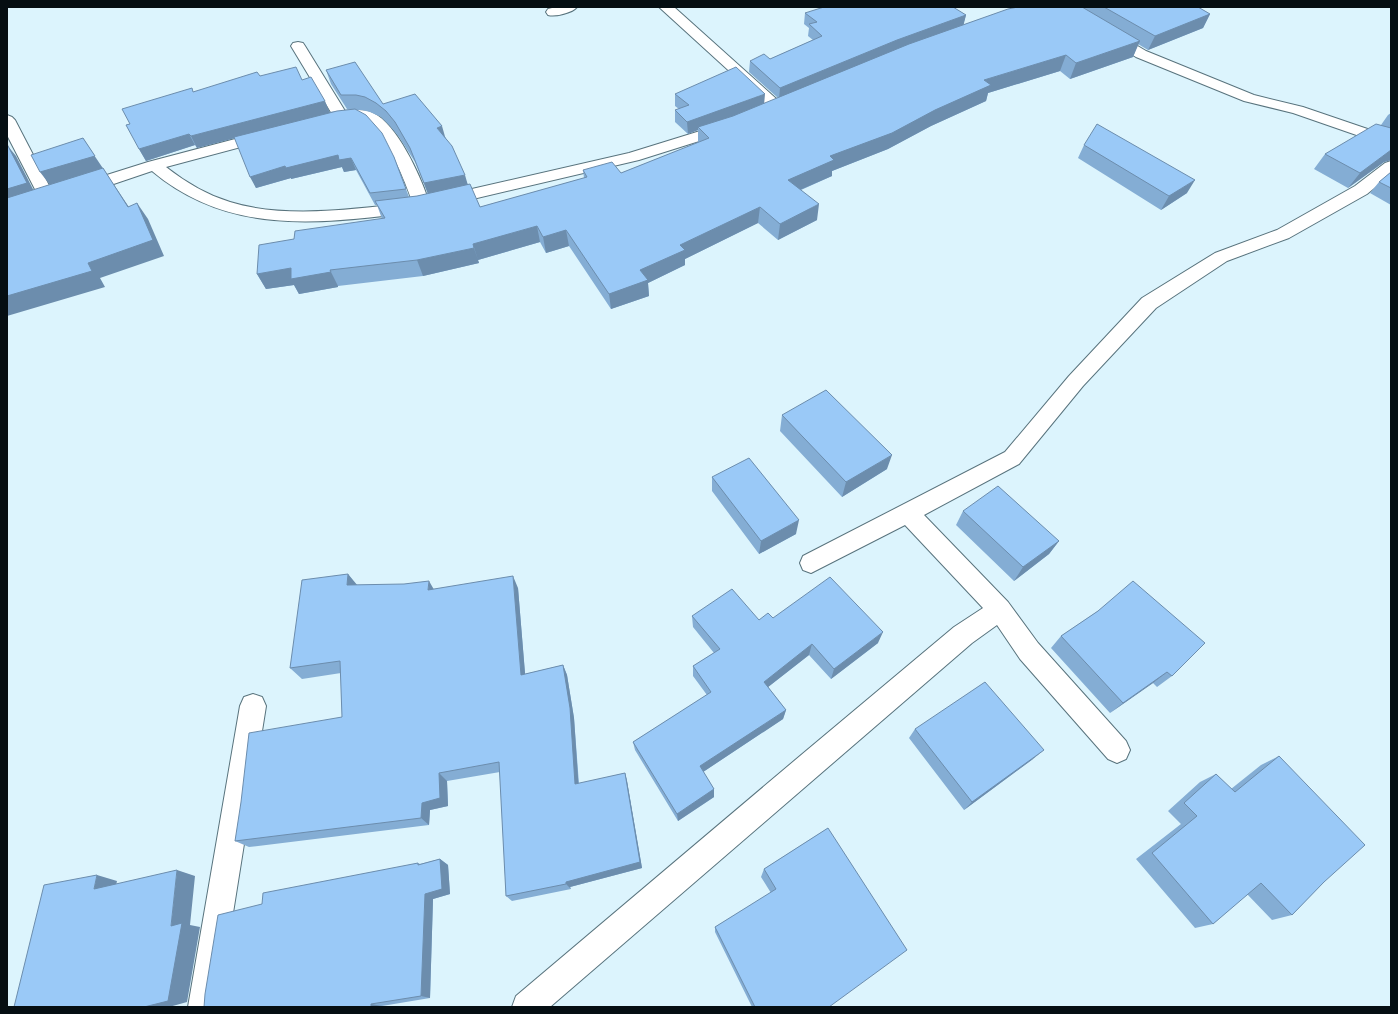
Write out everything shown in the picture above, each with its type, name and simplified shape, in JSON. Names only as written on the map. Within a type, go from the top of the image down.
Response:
[{"type":"street","points":[[553,12],[570,7]]},
{"type":"street","points":[[666,7],[777,107]]},
{"type":"street","points":[[1063,7],[1141,54],[1249,98],[1298,110],[1391,142]]},
{"type":"street","points":[[298,46],[341,116]]},
{"type":"street","points":[[763,113],[792,101]]},
{"type":"street","points":[[326,120],[341,116],[365,116],[379,124],[400,155],[418,190],[422,206]]},
{"type":"street","points":[[7,120],[41,201],[154,165],[282,132]]},
{"type":"street","points":[[154,165],[170,178],[194,193],[224,206],[246,212],[271,215],[371,212],[422,206],[464,198],[632,157],[727,128],[741,122]]},
{"type":"street","points":[[811,563],[1012,458],[1076,381],[1149,303],[1221,257],[1283,234],[1348,198],[1361,190],[1391,166]]},
{"type":"street","points":[[908,513],[1000,610],[1029,651],[1117,750]]},
{"type":"street","points":[[526,1007],[814,760],[963,635],[1000,610]]},
{"type":"street","points":[[203,1007],[253,706]]},
{"type":"building","points":[[824,7],[953,7],[966,15],[897,40],[780,88],[750,61],[764,54],[770,59],[822,36],[809,24],[817,22],[805,13]]},
{"type":"building","points":[[1018,7],[1082,7],[1140,41],[1076,63],[1066,55],[984,80],[991,85],[935,110],[892,133],[830,156],[834,160],[788,180],[819,204],[780,224],[760,207],[680,245],[685,250],[640,270],[648,280],[609,294],[566,230],[543,237],[537,226],[473,244],[474,248],[417,260],[330,270],[331,272],[291,279],[291,268],[257,274],[259,245],[294,239],[295,231],[385,218],[375,201],[417,196],[470,184],[480,207],[587,177],[583,170],[612,162],[621,173],[709,138],[698,127],[733,116],[909,44],[1008,9]]},
{"type":"building","points":[[1104,7],[1198,7],[1210,14],[1155,36]]},
{"type":"building","points":[[355,62],[383,104],[415,94],[442,126],[437,128],[452,146],[465,175],[424,183],[410,148],[395,122],[386,111],[365,97],[356,95],[341,95],[326,70]]},
{"type":"building","points":[[296,67],[302,80],[311,77],[325,101],[191,136],[189,134],[139,149],[126,125],[130,124],[122,109],[192,88],[193,92],[257,72],[260,76]]},
{"type":"building","points":[[736,67],[765,94],[687,122],[675,110],[689,105],[675,94]]},
{"type":"building","points":[[355,109],[366,115],[382,133],[394,157],[406,189],[370,193],[351,158],[339,160],[338,155],[286,168],[285,166],[250,177],[234,137],[337,111]]},
{"type":"building","points":[[1097,124],[1195,180],[1169,196],[1084,145]]},
{"type":"building","points":[[1376,124],[1391,128],[1391,150],[1360,173],[1325,154]]},
{"type":"building","points":[[83,138],[95,156],[40,172],[31,155]]},
{"type":"building","points":[[7,144],[27,183],[7,189]]},
{"type":"building","points":[[103,168],[128,207],[137,203],[153,240],[88,263],[92,271],[7,296],[7,198]]},
{"type":"building","points":[[1391,172],[1391,188],[1379,182]]},
{"type":"building","points":[[826,390],[892,455],[846,482],[782,415]]},
{"type":"building","points":[[749,458],[799,520],[761,541],[712,477]]},
{"type":"building","points":[[998,486],[1059,541],[1023,567],[963,511]]},
{"type":"building","points":[[348,574],[347,585],[404,584],[429,581],[428,590],[513,576],[521,675],[563,665],[570,708],[575,784],[625,773],[640,862],[566,882],[566,884],[506,896],[499,762],[439,773],[440,798],[422,803],[421,818],[235,841],[249,733],[342,717],[340,661],[290,668],[302,580]]},
{"type":"building","points":[[830,577],[883,632],[834,669],[812,644],[764,682],[786,710],[700,766],[714,789],[677,814],[633,742],[711,692],[693,666],[720,649],[692,616],[732,589],[759,620],[768,613],[773,618]]},
{"type":"building","points":[[1133,581],[1205,643],[1172,676],[1167,672],[1123,703],[1061,636],[1098,611]]},
{"type":"building","points":[[985,682],[1044,750],[972,802],[915,729]]},
{"type":"building","points":[[1279,756],[1365,845],[1324,882],[1292,915],[1261,883],[1213,924],[1152,853],[1197,816],[1184,803],[1216,774],[1235,792]]},
{"type":"building","points":[[828,828],[907,950],[829,1007],[755,1007],[715,927],[776,889],[764,869]]},
{"type":"building","points":[[440,859],[442,889],[425,894],[421,996],[371,1004],[371,1007],[204,1007],[218,915],[262,904],[263,893],[418,863],[418,865]]},
{"type":"building","points":[[177,870],[171,926],[182,923],[168,1001],[144,1007],[14,1007],[44,885],[97,875],[94,889]]}]
